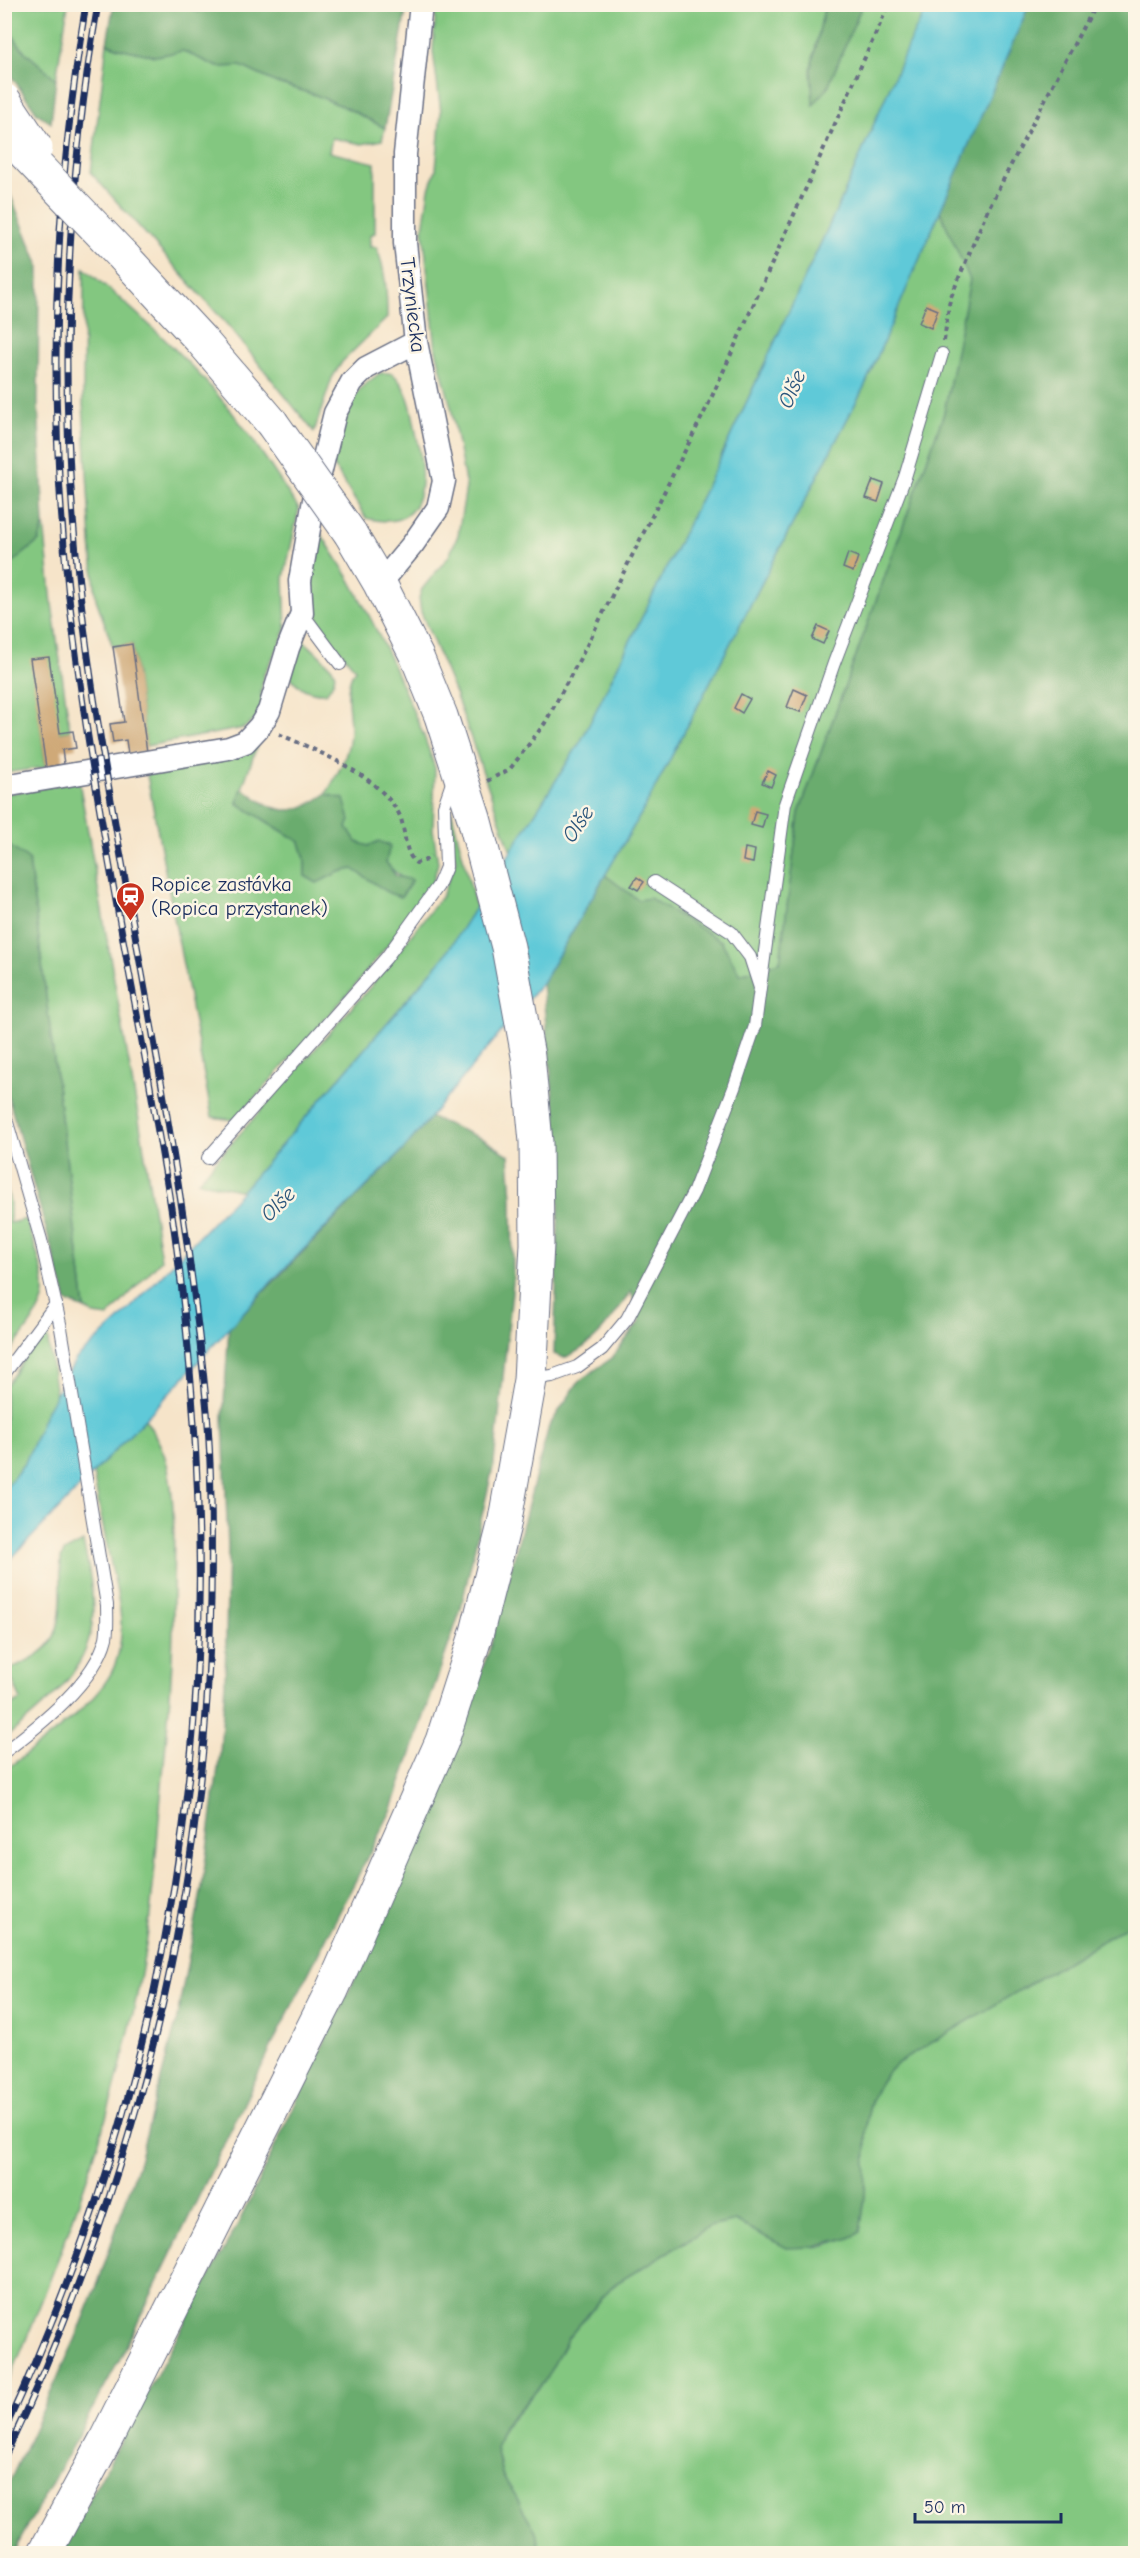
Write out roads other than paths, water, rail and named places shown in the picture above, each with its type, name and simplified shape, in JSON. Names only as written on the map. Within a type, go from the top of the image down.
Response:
[{"type":"main road","points":[[4,100],[72,201]]},
{"type":"main road","points":[[4,122],[72,201]]},
{"type":"main road","points":[[4,132],[72,201],[202,341],[272,423],[350,534],[380,584],[417,657],[441,716],[466,793],[508,947],[528,1056],[536,1142],[538,1195],[530,1380],[504,1525],[477,1632],[442,1740],[332,1990],[105,2441],[44,2553]]},
{"type":"street","name":"Trzyniecka","points":[[380,584],[413,544],[438,508],[444,481],[416,342],[405,243],[405,154],[421,4]]},
{"type":"street","points":[[4,786],[229,748],[244,742],[256,731],[269,711],[288,648],[302,613],[300,581],[315,494],[335,413],[352,382],[366,368],[416,342]]},
{"type":"lane","points":[[530,1380],[552,1376],[577,1367],[602,1349],[627,1319],[694,1191],[707,1159],[755,1026],[785,804],[834,663],[905,477],[942,354]]},
{"type":"lane","points":[[302,613],[340,664]]},
{"type":"lane","points":[[208,1158],[370,976],[414,921],[438,886],[446,867],[443,842],[444,807],[466,793]]},
{"type":"lane","points":[[654,882],[731,932],[750,957],[760,988]]},
{"type":"lane","points":[[4,1112],[41,1240],[56,1304],[107,1605],[106,1638],[90,1673],[35,1729],[4,1752]]},
{"type":"lane","points":[[4,1374],[56,1304]]},
{"type":"water","name":"Olše","points":[[928,5],[1029,5],[865,385],[645,807],[542,983],[402,1151],[274,1279],[165,1398],[5,1565],[5,1489],[26,1461],[45,1414],[76,1359],[119,1320],[242,1191],[444,957],[581,741],[719,461],[842,198],[909,43]]},
{"type":"railway","points":[[4,2431],[50,2326],[90,2218],[124,2109],[152,1998],[174,1885],[189,1771],[198,1657],[199,1542],[196,1462],[191,1381],[178,1261],[164,1166],[94,777],[76,657],[62,523],[56,374],[60,226],[66,152],[86,4]]},
{"type":"railway","points":[[4,2458],[50,2356],[90,2252],[125,2147],[154,2039],[178,1931],[195,1821],[206,1710],[211,1599],[209,1434],[192,1280],[162,1084],[97,716],[79,586],[70,475],[67,407],[69,272],[79,138],[98,4]]},
{"type":"place","name":"Ropice zastávka (Ropica przystanek)","points":[[130,922]]}]
